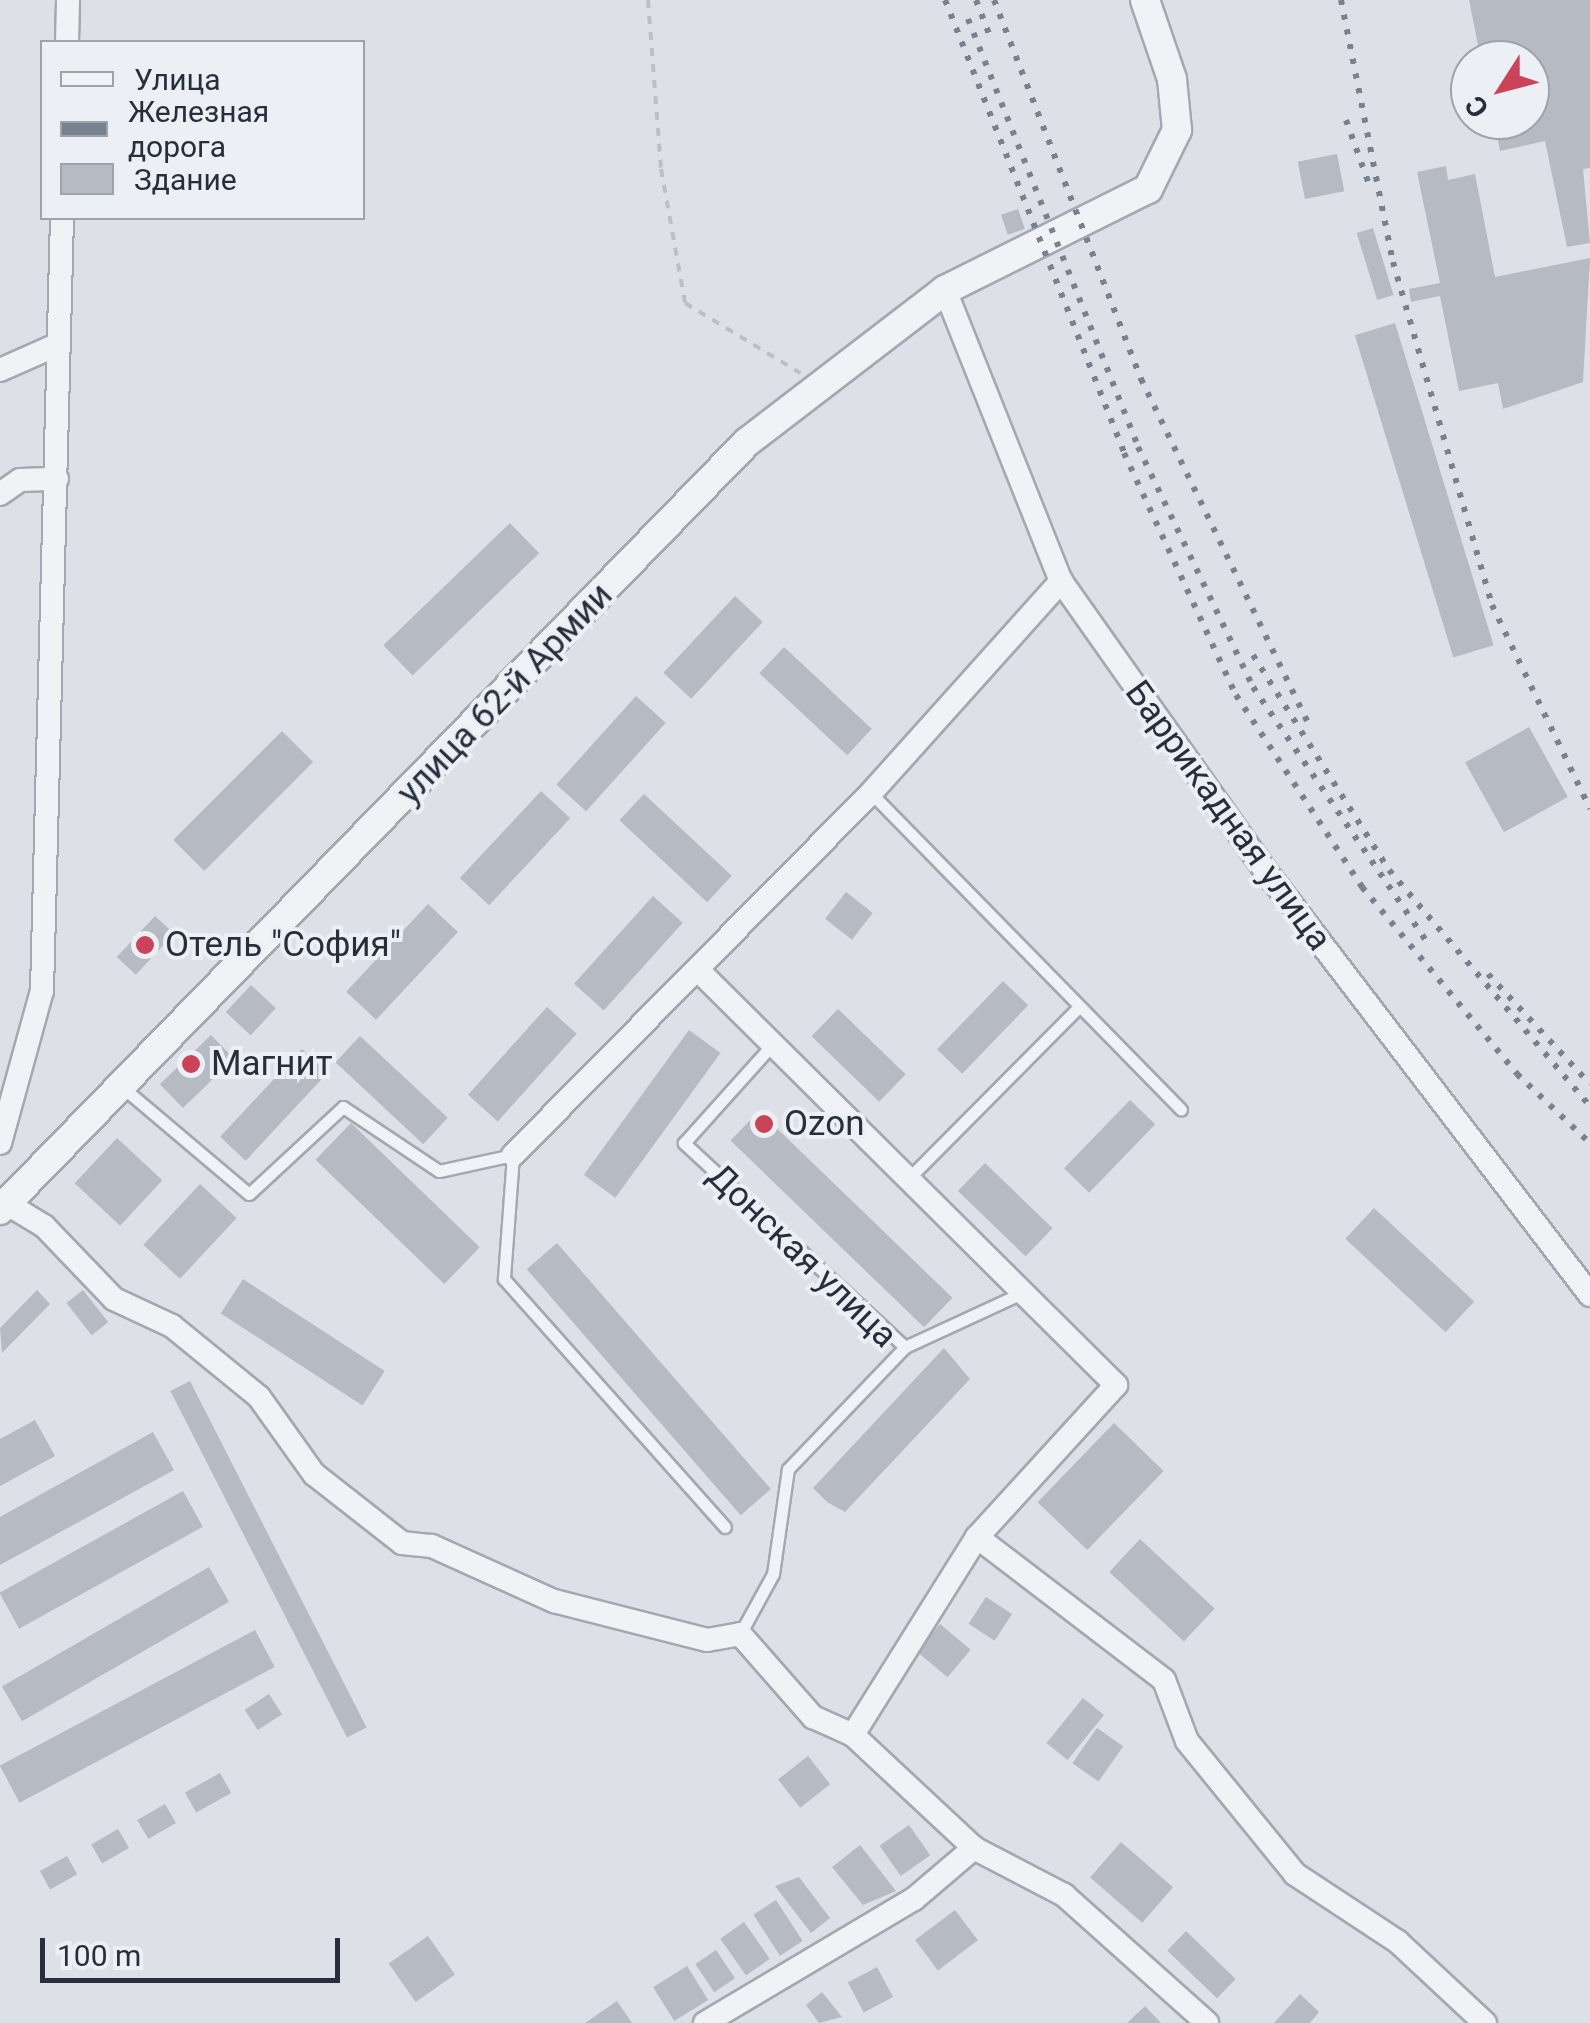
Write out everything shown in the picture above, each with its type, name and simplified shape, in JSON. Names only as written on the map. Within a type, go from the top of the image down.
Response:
[{"type":"street","points":[[67,40],[68,0]]},
{"type":"street","name":"улица 62-й Армии","points":[[3,1206],[747,442],[816,383],[945,290],[1148,189],[1177,130],[1172,79],[1144,0]]},
{"type":"street","points":[[0,1143],[42,991],[62,220]]},
{"type":"street","name":"Баррикадная улица","points":[[945,290],[1061,581],[1268,874],[1590,1295]]},
{"type":"street","points":[[0,370],[59,344]]},
{"type":"street","points":[[0,494],[20,480],[57,480]]},
{"type":"street","points":[[514,1155],[871,793],[1061,581]]},
{"type":"street","points":[[698,970],[1029,1290],[1116,1384],[977,1538],[852,1735]]},
{"type":"street","points":[[3,1206],[44,1226],[114,1299],[172,1326],[259,1397],[314,1474],[402,1542],[432,1546],[554,1601],[707,1640],[740,1634],[803,1708],[852,1735],[974,1848],[1064,1896],[1207,2023]]},
{"type":"street","points":[[977,1538],[1164,1680],[1187,1740],[1295,1874],[1398,1942],[1485,2023]]},
{"type":"street","points":[[705,2023],[914,1899],[974,1848]]},
{"type":"lane","points":[[871,793],[1076,1010],[1182,1110]]},
{"type":"lane","points":[[912,1176],[1076,1010]]},
{"type":"lane","name":"Донская улица","points":[[740,1634],[773,1574],[788,1469],[906,1346],[684,1143],[772,1045]]},
{"type":"lane","points":[[122,1086],[249,1194],[342,1106],[439,1171],[514,1155],[504,1279],[725,1527]]},
{"type":"lane","points":[[906,1346],[1029,1290]]},
{"type":"path","points":[[648,0],[661,169],[685,303],[816,383]]},
{"type":"building","points":[[1469,0],[1590,0],[1590,168],[1583,169],[1590,243],[1567,247],[1545,141],[1500,151],[1498,140],[1550,140],[1550,40],[1477,40]]},
{"type":"building","points":[[1337,154],[1344,191],[1305,199],[1298,162]]},
{"type":"building","points":[[1446,166],[1448,180],[1475,174],[1495,277],[1590,258],[1583,382],[1503,409],[1498,383],[1459,391],[1440,296],[1411,302],[1409,289],[1440,283],[1417,172]]},
{"type":"building","points":[[1018,209],[1025,229],[1008,235],[1001,215]]},
{"type":"building","points":[[1373,228],[1393,295],[1377,300],[1357,233]]},
{"type":"building","points":[[1395,323],[1494,645],[1453,658],[1355,335]]},
{"type":"building","points":[[510,523],[539,553],[413,675],[383,645]]},
{"type":"building","points":[[735,596],[763,622],[691,699],[663,673]]},
{"type":"building","points":[[784,647],[872,729],[847,755],[759,673]]},
{"type":"building","points":[[636,696],[666,723],[586,811],[556,784]]},
{"type":"building","points":[[1529,727],[1568,797],[1504,832],[1465,762]]},
{"type":"building","points":[[282,731],[313,762],[204,871],[173,840]]},
{"type":"building","points":[[541,791],[570,818],[489,905],[460,878]]},
{"type":"building","points":[[644,794],[732,876],[707,902],[619,820]]},
{"type":"building","points":[[846,892],[873,913],[852,940],[825,919]]},
{"type":"building","points":[[653,896],[683,923],[604,1010],[574,984]]},
{"type":"building","points":[[428,904],[458,932],[376,1020],[346,992]]},
{"type":"building","name":"Отель \"София\"","points":[[155,916],[174,934],[136,975],[117,957]]},
{"type":"building","points":[[1003,981],[1028,1005],[962,1074],[937,1049]]},
{"type":"building","points":[[251,985],[276,1008],[251,1035],[226,1012]]},
{"type":"building","points":[[547,1007],[577,1034],[498,1121],[468,1095]]},
{"type":"building","points":[[838,1009],[906,1074],[879,1102],[812,1036]]},
{"type":"building","points":[[689,1030],[721,1053],[615,1198],[584,1175]]},
{"type":"building","points":[[211,1035],[234,1059],[183,1108],[160,1084]]},
{"type":"building","points":[[360,1036],[448,1118],[423,1144],[335,1062]]},
{"type":"building","points":[[302,1049],[328,1073],[246,1161],[220,1137]]},
{"type":"building","points":[[1130,1100],[1155,1124],[1089,1193],[1064,1168]]},
{"type":"building","points":[[759,1111],[953,1298],[924,1327],[731,1140]]},
{"type":"building","points":[[351,1123],[480,1247],[444,1284],[316,1160]]},
{"type":"building","points":[[117,1138],[162,1180],[120,1226],[75,1183]]},
{"type":"building","points":[[985,1163],[1053,1228],[1026,1256],[958,1191]]},
{"type":"building","points":[[200,1184],[237,1218],[180,1279],[143,1245]]},
{"type":"building","points":[[1374,1208],[1474,1301],[1446,1332],[1345,1239]]},
{"type":"building","points":[[557,1243],[771,1489],[741,1515],[527,1269]]},
{"type":"building","points":[[243,1279],[385,1371],[362,1405],[221,1313]]},
{"type":"building","points":[[37,1290],[50,1304],[2,1353],[0,1328]]},
{"type":"building","points":[[83,1290],[108,1322],[92,1335],[66,1303]]},
{"type":"building","points":[[944,1348],[970,1379],[845,1512],[827,1502],[813,1488]]},
{"type":"building","points":[[190,1381],[367,1728],[347,1738],[170,1391]]},
{"type":"building","points":[[35,1420],[55,1456],[0,1486],[0,1439]]},
{"type":"building","points":[[1114,1423],[1164,1471],[1087,1550],[1038,1502]]},
{"type":"building","points":[[153,1432],[174,1470],[0,1565],[0,1517]]},
{"type":"building","points":[[183,1491],[203,1527],[19,1629],[0,1592]]},
{"type":"building","points":[[1140,1539],[1215,1609],[1184,1641],[1109,1572]]},
{"type":"building","points":[[209,1567],[229,1602],[22,1721],[2,1686]]},
{"type":"building","points":[[986,1597],[1012,1614],[995,1641],[969,1624]]},
{"type":"building","points":[[940,1624],[971,1650],[948,1677],[917,1652]]},
{"type":"building","points":[[255,1630],[275,1667],[20,1803],[0,1766]]},
{"type":"building","points":[[269,1694],[282,1714],[258,1730],[245,1710]]},
{"type":"building","points":[[1083,1698],[1104,1715],[1067,1760],[1046,1743]]},
{"type":"building","points":[[1097,1728],[1123,1746],[1099,1782],[1072,1763]]},
{"type":"building","points":[[808,1756],[830,1784],[800,1808],[778,1779]]},
{"type":"building","points":[[220,1773],[231,1793],[196,1813],[185,1792]]},
{"type":"building","points":[[165,1804],[176,1823],[148,1839],[137,1820]]},
{"type":"building","points":[[909,1825],[930,1855],[901,1876],[880,1846]]},
{"type":"building","points":[[118,1829],[129,1848],[102,1864],[91,1844]]},
{"type":"building","points":[[1121,1842],[1173,1887],[1142,1923],[1090,1877]]},
{"type":"building","points":[[860,1845],[896,1891],[863,1905],[832,1867]]},
{"type":"building","points":[[67,1856],[77,1874],[50,1889],[40,1871]]},
{"type":"building","points":[[799,1877],[830,1918],[811,1933],[775,1886]]},
{"type":"building","points":[[776,1900],[803,1941],[780,1956],[753,1915]]},
{"type":"building","points":[[955,1910],[978,1940],[938,1970],[915,1940]]},
{"type":"building","points":[[744,1922],[770,1959],[746,1975],[720,1939]]},
{"type":"building","points":[[1186,1931],[1236,1979],[1217,1998],[1167,1950]]},
{"type":"building","points":[[428,1936],[455,1975],[416,2002],[389,1964]]},
{"type":"building","points":[[716,1950],[735,1978],[714,1992],[695,1964]]},
{"type":"building","points":[[687,1966],[708,2000],[674,2021],[653,1987]]},
{"type":"building","points":[[877,1967],[893,1997],[864,2013],[848,1982]]},
{"type":"building","points":[[822,1992],[842,2017],[819,2023],[806,2005]]},
{"type":"building","points":[[1300,1994],[1319,2012],[1310,2023],[1274,2023]]},
{"type":"building","points":[[617,2001],[632,2023],[585,2023]]},
{"type":"building","points":[[1145,2006],[1161,2023],[1127,2023]]},
{"type":"railway","points":[[945,0],[1124,453],[1236,695],[1362,887],[1517,1074],[1590,1143]]},
{"type":"railway","points":[[976,0],[989,34]]},
{"type":"railway","points":[[994,0],[1141,379],[1310,727]]},
{"type":"railway","points":[[1341,0],[1393,262],[1492,605],[1590,809]]},
{"type":"railway","points":[[968,19],[1138,447],[1253,687],[1429,945]]},
{"type":"railway","points":[[1346,120],[1371,190]]},
{"type":"railway","points":[[1253,655],[1389,870],[1590,1106]]},
{"type":"railway","points":[[1488,974],[1590,1084]]},
{"type":"place","name":"Отель \"София\"","points":[[145,945]]},
{"type":"place","name":"Магнит","points":[[191,1064]]},
{"type":"place","name":"Ozon","points":[[764,1124]]}]
